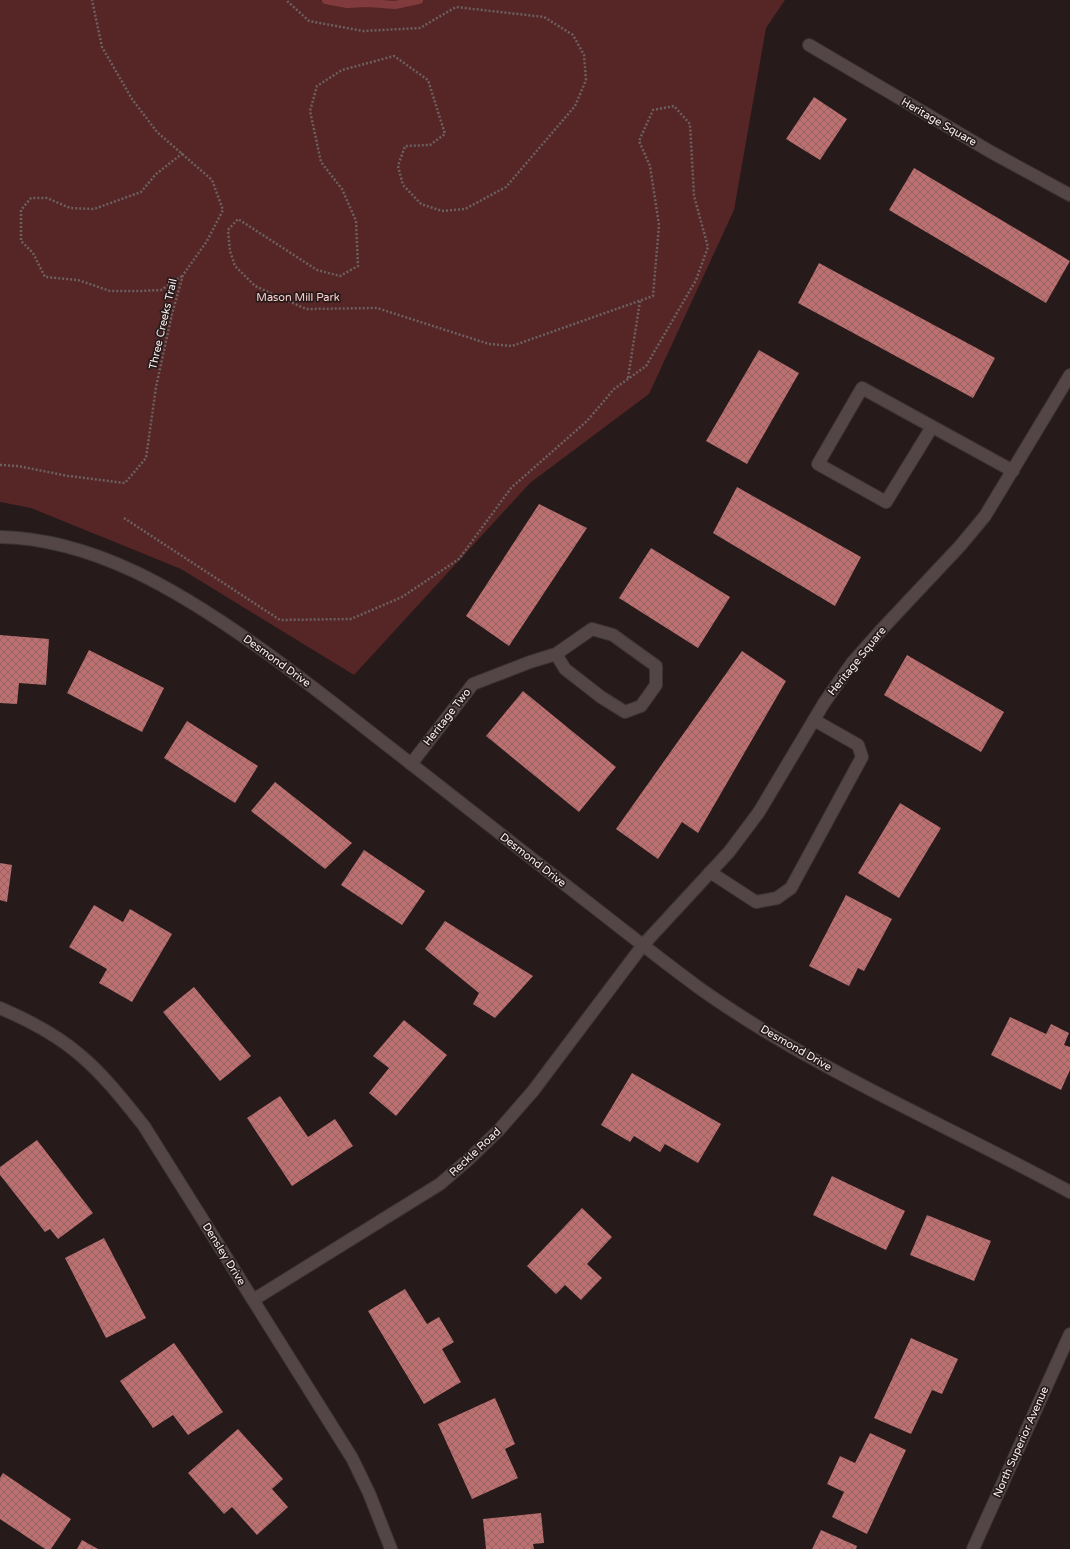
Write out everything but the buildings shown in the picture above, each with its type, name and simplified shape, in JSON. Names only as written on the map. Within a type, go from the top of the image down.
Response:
[{"type":"street","name":"Heritage Square","points":[[809,45],[991,152],[1070,195]]},
{"type":"street","name":"Heritage Square","points":[[643,945],[729,852],[759,812],[824,703],[852,663],[960,546],[985,516],[1070,375]]},
{"type":"street","points":[[932,427],[886,502],[818,464],[862,388],[1013,471]]},
{"type":"street","name":"Desmond Drive","points":[[0,537],[58,544],[94,555],[133,571],[176,593],[217,618],[291,670],[702,990],[774,1037],[894,1103],[1070,1192]]},
{"type":"street","name":"Heritage Two","points":[[411,764],[473,684],[530,662],[556,654],[592,629],[613,635],[656,666],[656,685],[641,706],[626,712],[601,697],[565,669],[556,654]]},
{"type":"street","points":[[710,872],[756,902],[777,898],[791,888],[862,757],[858,746],[814,720]]},
{"type":"street","name":"Reckle Road","points":[[253,1300],[440,1184],[469,1159],[499,1130],[532,1091],[643,945]]},
{"type":"street","name":"Densley Drive","points":[[0,1008],[43,1029],[79,1054],[124,1100],[144,1126],[163,1154],[352,1458],[369,1493],[391,1549]]},
{"type":"street","name":"North Superior Avenue","points":[[973,1549],[1070,1334]]},
{"type":"path","name":"Three Creeks Trail","points":[[0,465],[18,466],[68,476],[125,483],[146,458],[156,387],[172,314],[183,275],[207,241],[223,210],[212,180],[183,153],[157,132],[132,99],[102,46],[92,0]]},
{"type":"path","points":[[124,518],[280,620],[351,619],[402,597],[459,559],[511,488],[587,421],[614,389],[646,366],[696,280],[708,247],[694,196],[690,124],[674,106],[653,110],[639,141],[650,166],[659,225],[653,296],[512,346],[489,344],[377,308],[306,309],[254,286],[234,266],[230,251],[228,230],[238,219],[317,270],[340,276],[358,266],[356,221],[342,189],[320,162],[310,111],[317,86],[342,70],[394,56],[428,80],[445,134],[430,145],[405,146],[398,166],[403,185],[421,204],[442,211],[465,209],[506,187],[575,106],[586,80],[584,55],[573,35],[544,17],[456,7],[420,28],[363,32],[309,21],[286,0]]},
{"type":"path","points":[[183,153],[156,174],[141,192],[120,201],[94,209],[70,208],[47,198],[31,198],[21,210],[21,241],[33,253],[45,277],[78,280],[110,291],[140,291],[161,290],[183,275]]},
{"type":"path","points":[[628,379],[640,301]]},
{"type":"green space","name":"Mason Mill Park","points":[[0,0],[785,0],[766,28],[734,210],[649,394],[530,483],[354,675],[181,569],[31,508],[0,502]]},
{"type":"waterway","points":[[326,0],[347,4],[368,3],[395,5],[419,0]]}]
